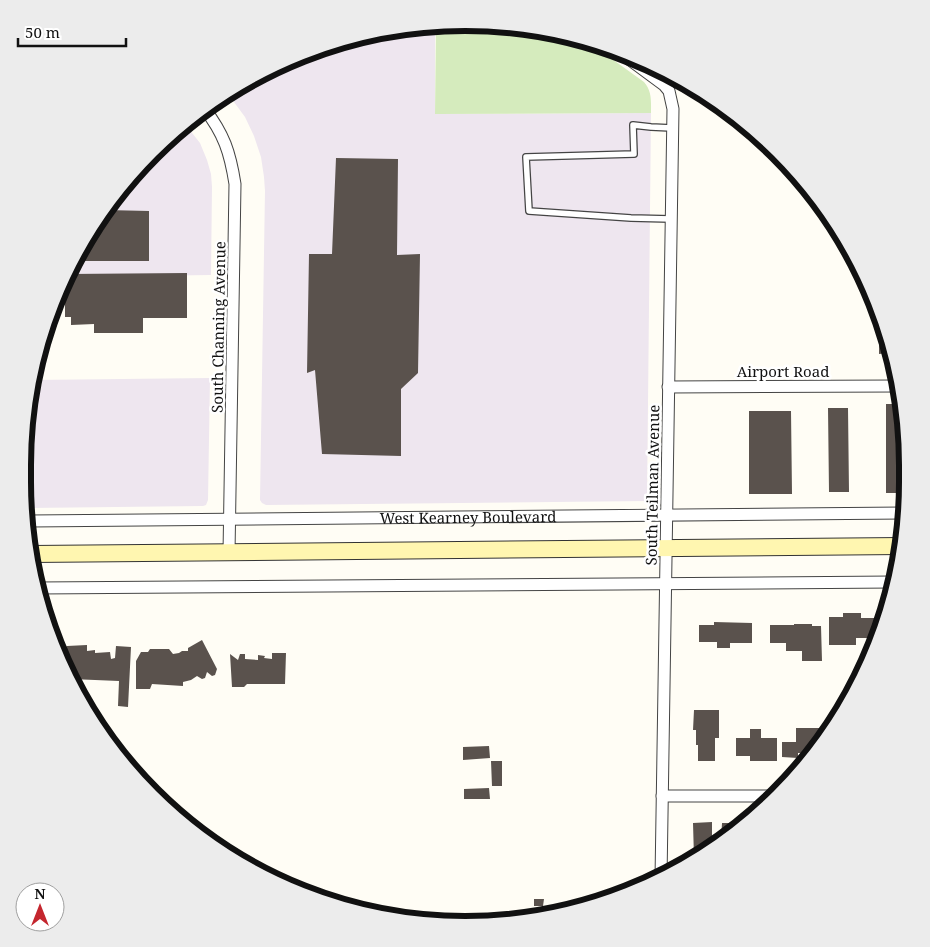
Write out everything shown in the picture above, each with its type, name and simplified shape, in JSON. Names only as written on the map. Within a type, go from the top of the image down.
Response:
[{"type":"main road","points":[[38,554],[894,546]]},
{"type":"street","name":"South Teilman Avenue","points":[[646,71],[659,80],[669,91],[673,109],[661,869]]},
{"type":"street","name":"South Channing Avenue","points":[[209,115],[226,142],[235,184],[229,552]]},
{"type":"street","name":"Airport Road","points":[[668,387],[891,386]]},
{"type":"street","name":"West Kearney Boulevard","points":[[33,521],[898,513]]},
{"type":"street","points":[[45,588],[887,582]]},
{"type":"street","points":[[662,796],[764,796]]},
{"type":"lane","points":[[671,219],[528,211],[526,157],[634,154],[633,125],[672,128]]},
{"type":"shaded area","points":[[435,32],[435,114],[651,113],[647,501],[266,505],[262,503],[260,500],[265,191],[261,157],[245,117],[232,99],[299,64],[353,46],[408,35]]},
{"type":"shaded area","points":[[190,130],[200,143],[211,174],[211,275],[74,277],[89,248],[121,201],[158,158]]},
{"type":"shaded area","points":[[210,378],[208,500],[206,505],[32,508],[32,437],[40,380]]},
{"type":"green space","points":[[465,31],[522,35],[577,46],[604,54],[644,82],[647,85],[651,100],[651,113],[435,114],[437,32]]},
{"type":"building","points":[[336,158],[398,159],[397,255],[420,254],[418,373],[401,389],[401,456],[322,454],[315,370],[307,373],[309,254],[332,254]]},
{"type":"building","points":[[114,210],[149,211],[149,261],[82,261]]},
{"type":"building","points":[[187,273],[187,318],[143,318],[143,333],[94,333],[94,324],[71,325],[71,317],[65,317],[65,297],[76,274]]},
{"type":"building","points":[[879,336],[884,353],[879,354]]},
{"type":"building","points":[[886,404],[894,404],[898,437],[899,493],[886,493]]},
{"type":"building","points":[[828,408],[848,408],[849,492],[829,492]]},
{"type":"building","points":[[749,411],[791,411],[792,494],[749,494]]},
{"type":"building","points":[[843,613],[861,613],[861,618],[877,618],[870,638],[856,638],[856,645],[829,645],[829,617],[843,617]]},
{"type":"building","points":[[714,622],[752,623],[752,643],[730,643],[730,648],[717,648],[717,642],[699,642],[699,625],[714,625]]},
{"type":"building","points":[[770,625],[821,626],[822,661],[802,661],[802,651],[786,651],[786,643],[770,643]]},
{"type":"building","points":[[202,640],[217,669],[215,675],[212,676],[207,672],[205,678],[202,679],[197,676],[183,682],[183,686],[152,684],[150,689],[136,689],[136,661],[141,652],[148,652],[150,649],[169,649],[173,654],[179,653],[188,651],[188,648]]},
{"type":"building","points":[[87,645],[87,651],[95,650],[95,653],[110,652],[111,659],[115,658],[116,646],[131,647],[128,707],[118,706],[119,681],[79,679],[64,648],[67,646]]},
{"type":"building","points":[[272,653],[286,653],[285,684],[247,684],[244,687],[232,687],[230,654],[238,660],[240,654],[245,654],[245,659],[258,660],[258,655],[272,659]]},
{"type":"building","points":[[694,710],[719,710],[719,738],[715,738],[715,761],[698,761],[696,730],[693,730]]},
{"type":"building","points":[[796,728],[822,728],[803,753],[798,753],[798,758],[782,757],[782,742],[796,742]]},
{"type":"building","points":[[750,729],[761,729],[761,738],[777,738],[777,761],[750,761],[750,756],[736,756],[736,738],[750,738]]},
{"type":"building","points":[[489,746],[490,758],[463,760],[463,747]]},
{"type":"building","points":[[491,761],[502,761],[502,786],[492,786]]},
{"type":"building","points":[[489,788],[490,799],[464,799],[464,789]]},
{"type":"building","points":[[712,822],[712,839],[694,851],[693,823]]},
{"type":"building","points":[[722,823],[733,823],[729,826],[722,832]]},
{"type":"building","points":[[534,899],[544,899],[543,906],[534,906]]}]
